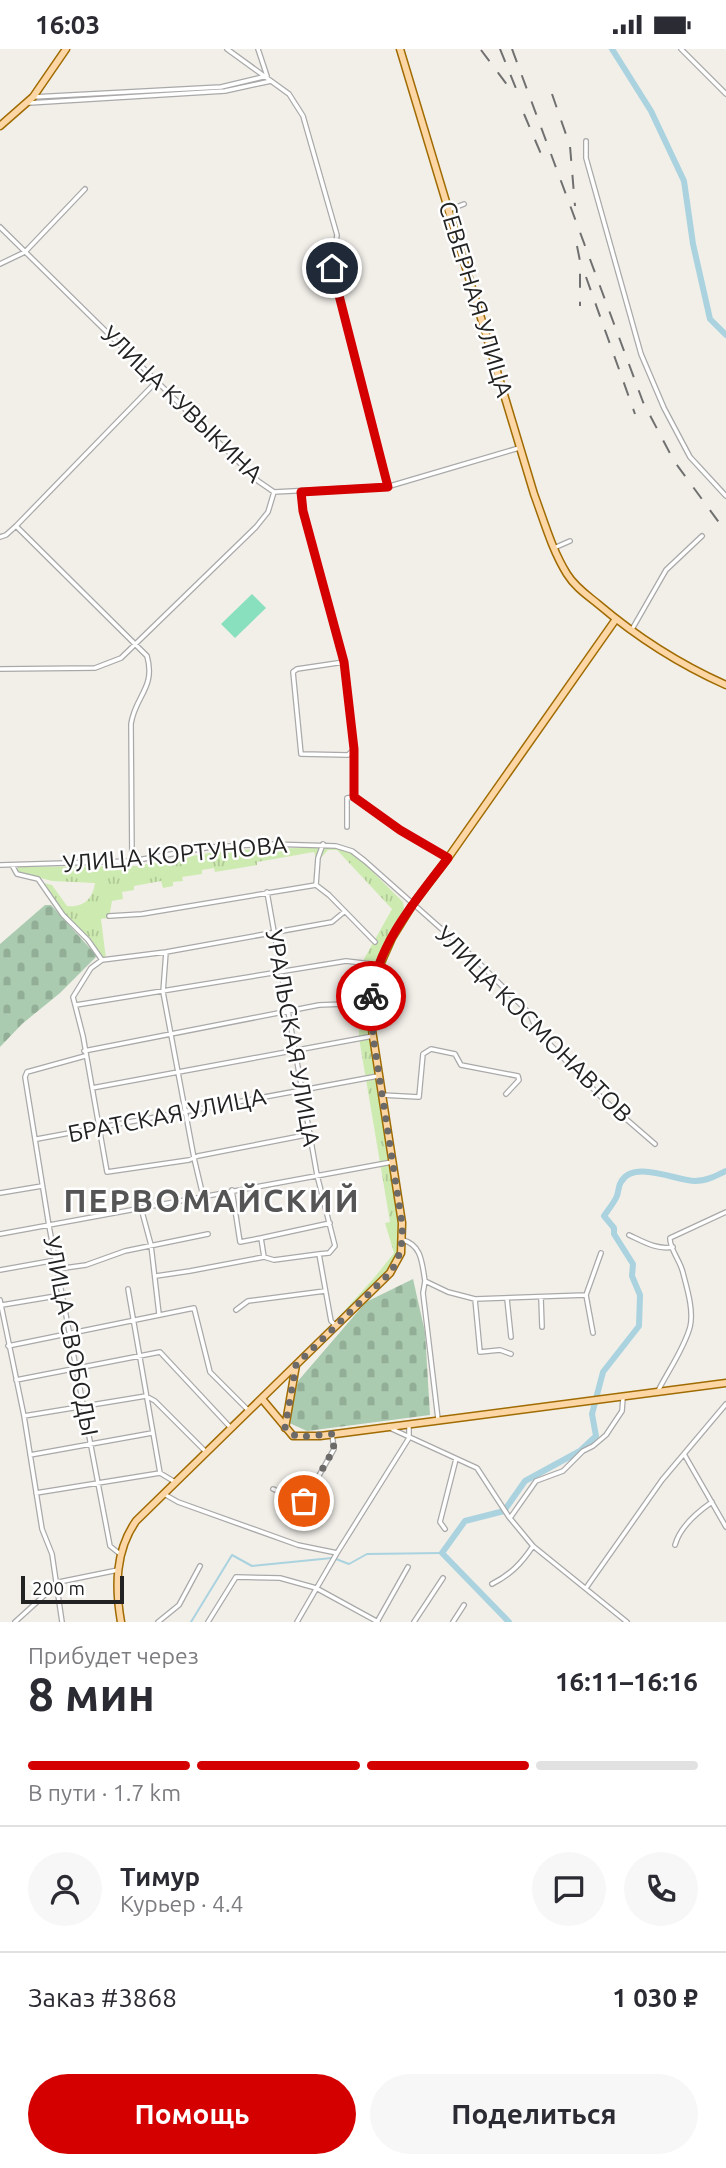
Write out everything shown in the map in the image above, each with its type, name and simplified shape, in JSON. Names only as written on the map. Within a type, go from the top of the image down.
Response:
[{"type":"main road","points":[[0,126],[33,97],[66,49]]},
{"type":"main road","name":"СЕВЕРНАЯ УЛИЦА","points":[[400,49],[521,447],[554,548],[567,574],[576,586],[631,631],[688,668],[726,685]]},
{"type":"main road","name":"УЛИЦА КОСМОНАВТОВ","points":[[121,1622],[117,1594],[118,1570],[120,1554],[128,1532],[175,1482],[390,1273],[401,1253],[403,1240],[370,1003],[380,965],[412,904],[448,858],[616,619]]},
{"type":"main road","points":[[285,1428],[296,1365]]},
{"type":"main road","points":[[262,1399],[285,1428],[297,1437],[726,1383]]},
{"type":"street","points":[[227,49],[289,94],[298,105],[307,127],[337,235],[332,268],[388,487]]},
{"type":"street","points":[[258,49],[267,76]]},
{"type":"street","points":[[681,49],[726,95]]},
{"type":"street","points":[[33,97],[221,87],[267,76]]},
{"type":"street","points":[[27,104],[225,91],[273,81]]},
{"type":"street","points":[[586,141],[586,158],[640,354],[690,457],[726,496]]},
{"type":"street","points":[[0,264],[25,252],[85,189]]},
{"type":"street","points":[[449,209],[464,204]]},
{"type":"street","name":"УЛИЦА КУВЫКИНА","points":[[0,227],[258,481],[274,492],[388,487],[521,447]]},
{"type":"street","points":[[0,537],[16,527],[157,381]]},
{"type":"street","points":[[0,669],[94,668],[113,663],[256,527],[268,512],[274,492]]},
{"type":"street","points":[[301,492],[303,511],[344,662],[354,749],[354,797]]},
{"type":"street","points":[[16,527],[147,656],[149,679],[146,690],[133,709],[131,724],[132,861]]},
{"type":"street","points":[[631,631],[672,564],[702,536]]},
{"type":"street","points":[[554,548],[570,541]]},
{"type":"street","points":[[344,662],[296,669],[293,672],[301,754],[348,755],[354,749]]},
{"type":"street","points":[[346,827],[347,798],[354,797],[400,830],[448,858]]},
{"type":"street","points":[[316,885],[318,858],[323,844]]},
{"type":"street","name":"УЛИЦА КОРТУНОВА","points":[[0,865],[132,861],[230,845],[323,844],[352,851],[412,904]]},
{"type":"street","points":[[12,865],[17,874],[38,879],[63,915],[103,960]]},
{"type":"street","points":[[109,916],[142,914],[316,885]]},
{"type":"street","points":[[316,885],[375,942]]},
{"type":"street","name":"УРАЛЬСКАЯ УЛИЦА","points":[[267,892],[317,1175],[334,1246],[333,1251],[319,1254]]},
{"type":"street","name":"УЛИЦА КОСМОНАВТОВ","points":[[412,904],[472,957],[530,1014],[537,1031],[603,1099],[654,1144]]},
{"type":"street","points":[[311,1134],[107,1173],[73,997],[91,968],[103,960],[166,952],[332,922],[344,912]]},
{"type":"street","points":[[166,952],[163,992],[203,1196]]},
{"type":"street","points":[[76,1005],[346,961],[380,965]]},
{"type":"street","points":[[85,1053],[171,1033],[288,1011],[338,1003],[370,1003]]},
{"type":"street","points":[[92,1088],[373,1036]]},
{"type":"street","points":[[382,1095],[419,1097],[423,1054],[431,1049],[455,1054],[461,1065],[518,1076],[519,1080],[506,1094]]},
{"type":"street","name":"УЛИЦА СВОБОДЫ","points":[[85,1053],[27,1072],[24,1077],[37,1139],[49,1226],[110,1546],[120,1554]]},
{"type":"street","name":"БРАТСКАЯ УЛИЦА","points":[[37,1139],[380,1075]]},
{"type":"street","points":[[0,1234],[392,1162]]},
{"type":"street","points":[[0,1193],[42,1186]]},
{"type":"street","points":[[232,1190],[240,1242],[330,1223]]},
{"type":"street","points":[[141,1207],[151,1245],[159,1314]]},
{"type":"street","points":[[657,1391],[681,1348],[690,1327],[691,1317],[686,1282],[670,1237],[726,1212]]},
{"type":"street","points":[[57,1269],[86,1265],[125,1251],[208,1234]]},
{"type":"street","points":[[629,1235],[652,1246],[664,1249],[673,1247]]},
{"type":"street","points":[[261,1237],[264,1257]]},
{"type":"street","points":[[403,1240],[411,1242],[422,1261],[425,1281],[423,1293],[438,1419]]},
{"type":"street","points":[[593,1333],[586,1296],[601,1253]]},
{"type":"street","points":[[156,1276],[264,1257],[274,1260],[319,1254],[331,1321],[337,1326]]},
{"type":"street","points":[[0,1271],[56,1260]]},
{"type":"street","points":[[425,1281],[448,1292],[475,1299],[586,1296]]},
{"type":"street","points":[[128,1289],[160,1472]]},
{"type":"street","points":[[236,1310],[248,1301],[325,1291]]},
{"type":"street","points":[[1,1305],[62,1295]]},
{"type":"street","points":[[541,1298],[542,1327]]},
{"type":"street","points":[[475,1299],[480,1352],[500,1350],[511,1354]]},
{"type":"street","points":[[507,1299],[511,1336]]},
{"type":"street","points":[[0,1300],[24,1416],[42,1529],[52,1554],[62,1622]]},
{"type":"street","points":[[8,1346],[194,1308],[210,1372],[249,1411]]},
{"type":"street","points":[[16,1380],[160,1352],[232,1428]]},
{"type":"street","points":[[24,1416],[146,1396],[155,1401],[207,1453]]},
{"type":"street","points":[[510,1518],[536,1481],[563,1471],[583,1451],[606,1435],[622,1411],[623,1396]]},
{"type":"street","points":[[586,1588],[662,1480],[726,1403]]},
{"type":"street","points":[[297,1622],[409,1438],[408,1423]]},
{"type":"street","points":[[387,1426],[477,1468],[510,1518],[533,1546],[625,1621]]},
{"type":"street","points":[[30,1455],[152,1433]]},
{"type":"street","points":[[273,1489],[304,1501],[334,1449],[332,1434]]},
{"type":"street","points":[[684,1454],[726,1527]]},
{"type":"street","points":[[445,1529],[440,1522],[456,1459]]},
{"type":"street","points":[[36,1493],[160,1472],[175,1482]]},
{"type":"street","points":[[163,1494],[178,1502],[298,1545],[337,1553]]},
{"type":"street","points":[[675,1545],[690,1520],[712,1502]]},
{"type":"street","points":[[492,1584],[516,1569],[533,1546]]},
{"type":"street","points":[[158,1622],[178,1605],[201,1566]]},
{"type":"street","points":[[208,1622],[236,1577],[280,1578],[316,1588],[377,1622],[408,1567]]},
{"type":"street","points":[[15,1622],[63,1580],[118,1570]]},
{"type":"street","points":[[414,1622],[443,1578]]},
{"type":"street","points":[[453,1622],[464,1605]]},
{"type":"green space","points":[[252,594],[266,608],[235,638],[221,624]]},
{"type":"green space","points":[[336,847],[356,855],[403,902],[404,909],[376,968],[368,1012],[400,1229],[399,1250],[391,1268],[335,1324],[394,1253],[385,1223],[390,1222],[359,1038],[359,1001],[364,959],[392,909],[337,850],[328,850],[317,862],[314,852],[215,872],[214,868],[202,870],[202,874],[182,877],[183,881],[173,882],[173,886],[163,888],[161,881],[134,886],[134,890],[122,892],[123,899],[112,901],[109,918],[101,919],[104,959],[90,939],[65,914],[44,883],[52,885],[67,906],[73,906],[87,901],[95,883],[52,881],[18,872],[17,869],[136,866],[225,850]]},
{"type":"green space","points":[[45,905],[51,905],[97,956],[0,1047],[0,944]]},
{"type":"green space","points":[[413,1279],[425,1332],[430,1415],[307,1431],[287,1422],[298,1381],[366,1302]]},
{"type":"waterway","points":[[612,49],[651,111],[684,181],[693,244],[710,319],[726,335]]},
{"type":"waterway","points":[[509,1622],[442,1553],[465,1521],[504,1511],[525,1481],[580,1451],[596,1436],[592,1414],[603,1372],[639,1326],[640,1295],[632,1276],[633,1264],[614,1234],[614,1228],[604,1216],[616,1198],[621,1182],[627,1175],[635,1172],[656,1173],[695,1181],[726,1171]]},
{"type":"waterway","points":[[336,1559],[349,1564],[367,1554],[442,1553]]},
{"type":"waterway","points":[[191,1622],[232,1555],[252,1566],[332,1558]]},
{"type":"railway","points":[[500,49],[519,96]]},
{"type":"railway","points":[[512,49],[643,402],[674,461],[726,532]]},
{"type":"railway","points":[[481,50],[508,86]]},
{"type":"railway","points":[[552,94],[570,146],[575,206]]},
{"type":"railway","points":[[524,114],[544,161]]},
{"type":"railway","points":[[577,246],[580,261],[580,306]]},
{"type":"railway","points":[[586,277],[635,414]]},
{"type":"way so far","points":[[304,1501],[334,1449],[334,1443],[332,1434],[297,1437],[285,1428],[296,1365],[390,1273],[401,1253],[403,1240],[373,1036],[371,996]]},
{"type":"district","name":"ПЕРВОМАЙСКИЙ","points":[[212,1200]]},
{"type":"route","points":[[332,268],[388,487],[301,492],[303,511],[344,662],[354,749],[354,797],[400,830],[448,858],[412,904],[392,938],[371,996]]}]
